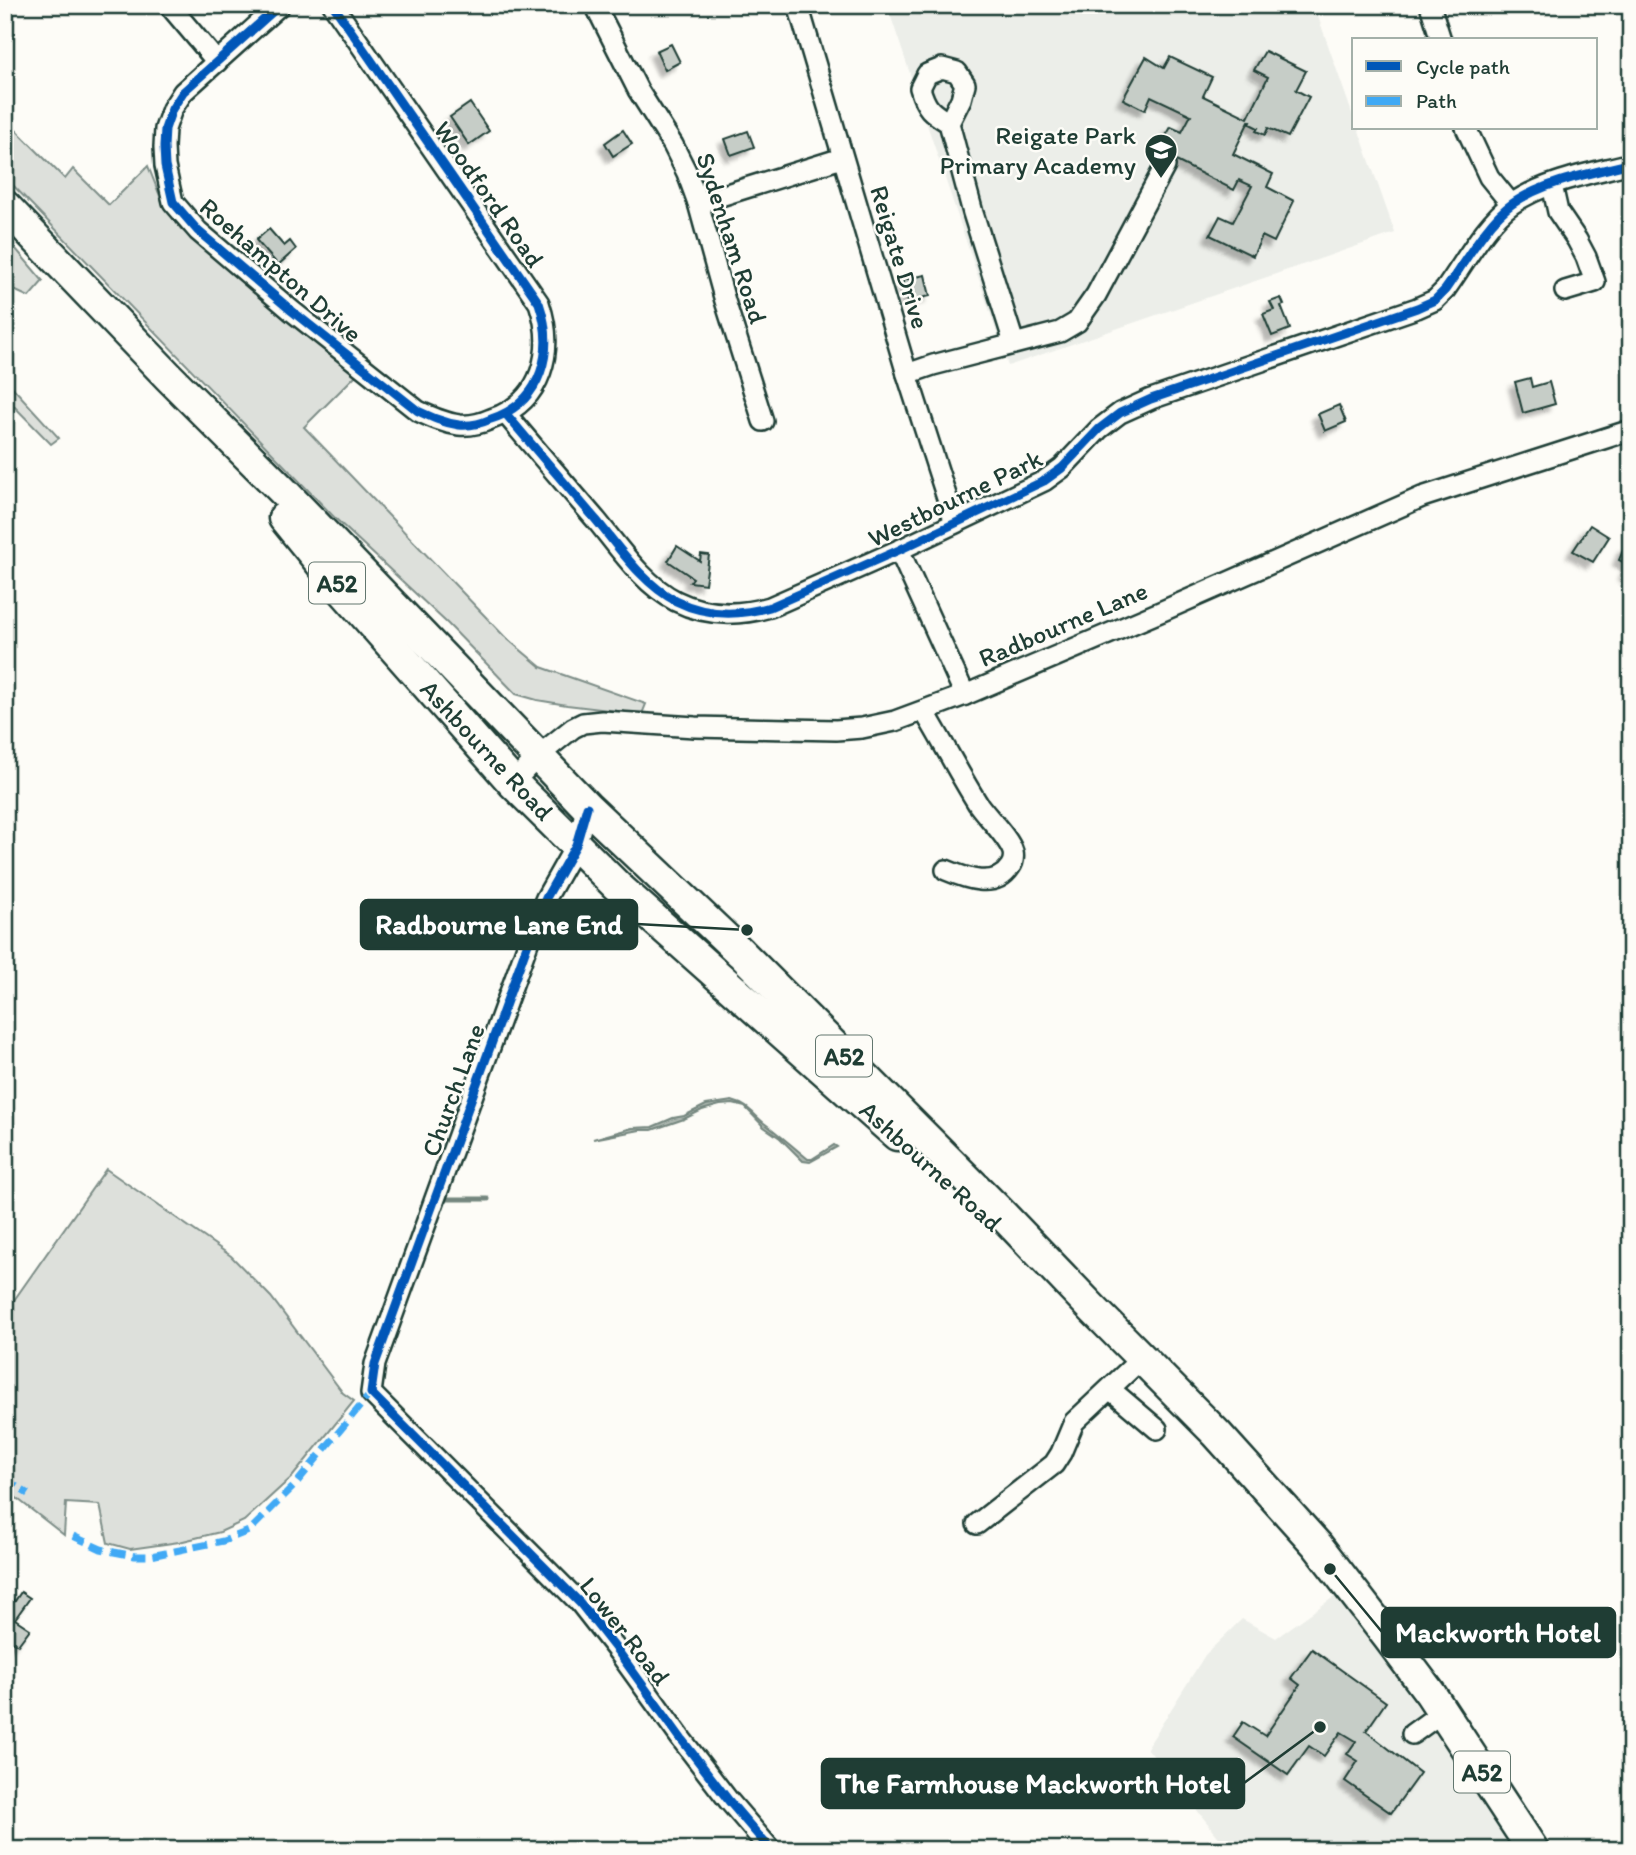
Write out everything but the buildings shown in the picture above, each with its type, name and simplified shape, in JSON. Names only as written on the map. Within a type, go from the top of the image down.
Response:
[{"type":"highway","name":"Ashbourne Road","points":[[5,206],[587,807],[761,973],[1217,1434],[1317,1545],[1395,1646],[1430,1693],[1534,1850]]},
{"type":"highway","name":"Ashbourne Road","points":[[169,377],[340,587],[513,783],[657,922],[1094,1310]]},
{"type":"street","points":[[169,5],[217,62]]},
{"type":"street","name":"Roehampton Drive","points":[[280,5],[183,92],[172,109],[165,129],[164,147],[173,202],[198,231],[292,311],[418,411],[461,425],[484,422],[506,414]]},
{"type":"street","name":"Woodford Road","points":[[333,5],[539,303],[545,320],[546,339],[540,376],[525,398],[506,414]]},
{"type":"street","name":"Sydenham Road","points":[[595,5],[638,90],[673,145],[687,173],[763,421]]},
{"type":"street","name":"Reigate Drive","points":[[798,5],[907,374],[955,523]]},
{"type":"street","points":[[1430,5],[1440,38]]},
{"type":"street","points":[[949,123],[973,213],[1014,343]]},
{"type":"street","points":[[1467,130],[1489,177],[1511,204]]},
{"type":"street","points":[[698,203],[842,158]]},
{"type":"street","name":"Westbourne Park","points":[[506,414],[620,550],[656,588],[677,601],[703,611],[729,614],[750,612],[770,607],[900,550],[1044,481],[1062,468],[1099,429],[1119,413],[1164,394],[1418,309],[1435,300],[1445,290],[1496,219],[1511,204],[1552,185],[1631,163]]},
{"type":"street","points":[[907,374],[1060,332],[1077,322],[1096,295],[1164,166]]},
{"type":"street","points":[[1552,185],[1558,212],[1577,240],[1595,282],[1565,292]]},
{"type":"street","name":"Radbourne Lane","points":[[513,783],[538,756],[583,723],[836,730],[879,726],[965,695],[1422,497],[1631,430]]},
{"type":"street","points":[[900,550],[965,695]]},
{"type":"street","points":[[924,711],[979,805],[1013,853],[1013,862],[1005,874],[990,880],[976,880],[946,870]]},
{"type":"street","name":"Church Lane","points":[[371,1393],[375,1364],[533,929],[546,898],[576,845],[587,807]]},
{"type":"street","points":[[977,1524],[1054,1464],[1074,1422],[1142,1358]]},
{"type":"street","points":[[1110,1389],[1157,1429]]},
{"type":"street","name":"Lower Road","points":[[371,1393],[580,1604],[620,1654],[681,1740],[771,1850]]},
{"type":"street","points":[[1412,1734],[1441,1713]]},
{"type":"shaded area","name":"Reigate Park Primary Academy","points":[[887,5],[1314,5],[1352,113],[1352,130],[1359,130],[1395,233],[1008,366]]},
{"type":"shaded area","points":[[5,119],[65,179],[73,169],[109,205],[148,166],[164,206],[181,229],[357,374],[304,427],[504,636],[541,667],[646,704],[642,714],[567,705],[516,694],[448,624],[336,519],[5,177]]},
{"type":"shaded area","points":[[5,236],[43,281],[29,297],[5,286]]},
{"type":"shaded area","points":[[5,379],[59,438],[51,444],[5,397]]},
{"type":"shaded area","points":[[732,1101],[745,1107],[720,1105],[652,1130],[593,1139],[632,1128],[652,1127],[684,1116],[706,1105]]},
{"type":"shaded area","points":[[745,1107],[808,1159],[834,1145],[837,1147],[810,1162],[803,1161]]},
{"type":"shaded area","points":[[106,1169],[231,1256],[271,1297],[343,1393],[354,1401],[293,1476],[244,1521],[220,1532],[179,1542],[130,1549],[108,1543],[100,1505],[66,1503],[64,1535],[5,1489],[5,1313]]},
{"type":"shaded area","points":[[1338,1594],[1519,1850],[1229,1850],[1147,1748],[1205,1655],[1242,1619],[1276,1638]]},
{"type":"waterway","points":[[445,1199],[488,1199]]},
{"type":"marked path","points":[[73,1536],[101,1549],[135,1556],[151,1556],[223,1541],[249,1531],[294,1486],[371,1393]]},
{"type":"marked path","points":[[5,1479],[28,1494]]},
{"type":"cycle path","points":[[280,5],[183,92],[172,109],[165,129],[164,147],[173,202],[198,231],[292,311],[418,411],[459,425],[471,425],[487,420],[509,411],[523,400],[540,372],[546,339],[539,303],[333,5]]},
{"type":"cycle path","points":[[506,414],[633,565],[664,594],[687,606],[710,612],[758,610],[899,550],[1044,481],[1062,468],[1099,429],[1120,413],[1151,399],[1435,300],[1445,290],[1484,232],[1512,204],[1539,189],[1631,163]]},
{"type":"cycle path","points":[[587,807],[576,845],[546,898],[533,929],[375,1364],[371,1393],[580,1603],[729,1801],[771,1850]]},
{"type":"place","name":"Reigate Park Primary Academy","points":[[1161,180]]},
{"type":"place","name":"Radbourne Lane End","points":[[747,930]]},
{"type":"place","name":"Mackworth Hotel","points":[[1330,1569]]},
{"type":"place","name":"The Farmhouse Mackworth Hotel","points":[[1320,1727]]}]
